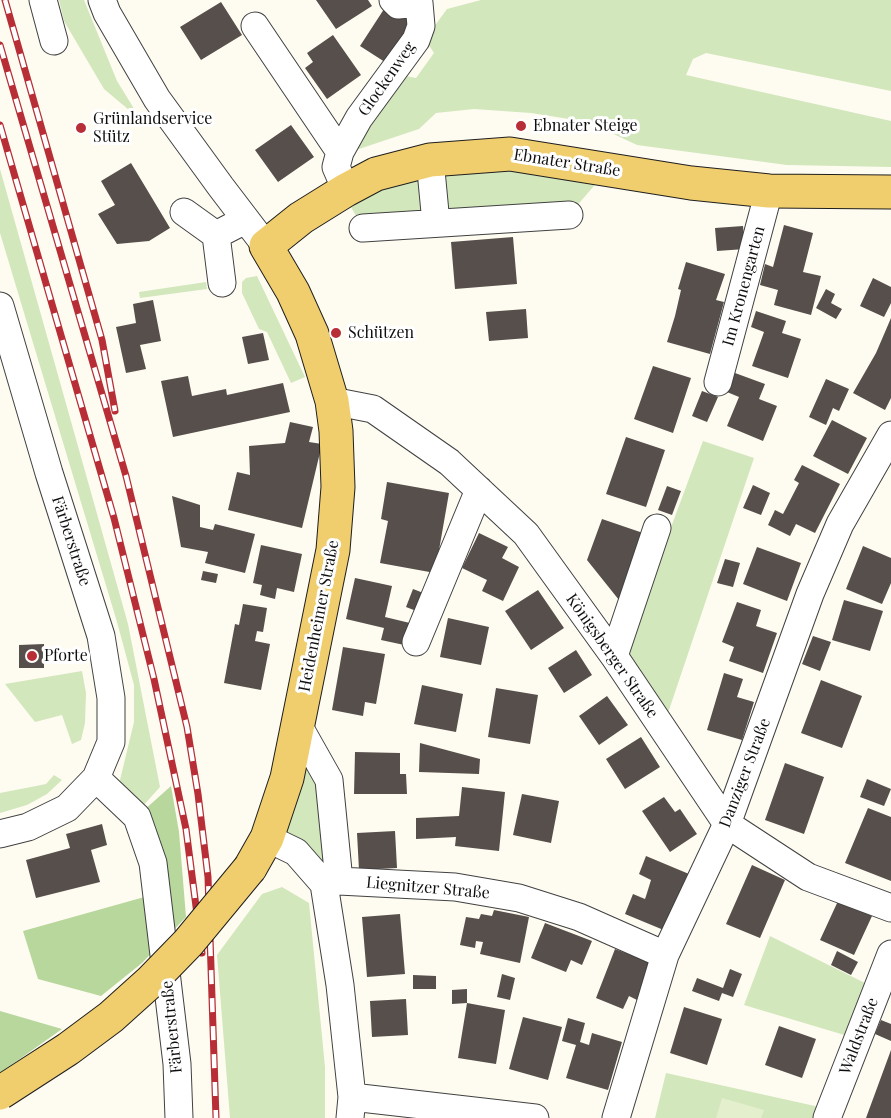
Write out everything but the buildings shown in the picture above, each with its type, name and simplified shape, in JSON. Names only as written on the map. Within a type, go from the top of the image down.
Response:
[{"type":"main road","name":"Ebnater Straße","points":[[266,246],[302,218],[346,189],[376,174],[430,160],[510,154],[691,183],[769,191],[891,192]]},
{"type":"main road","name":"Heidenheimer Straße","points":[[0,1093],[68,1049],[111,1017],[188,943],[250,868],[267,838],[286,778],[333,550],[338,487],[336,431],[332,401],[312,334],[293,292],[266,246]]},
{"type":"street","points":[[42,0],[54,40]]},
{"type":"street","name":"Heidenheimer Straße","points":[[102,0],[107,13],[157,99],[266,246]]},
{"type":"street","name":"Glockenweg","points":[[340,152],[358,118],[416,40],[421,27],[419,3],[398,5],[393,0]]},
{"type":"street","points":[[255,26],[340,152],[336,167],[346,189]]},
{"type":"street","points":[[430,160],[436,223]]},
{"type":"street","name":"Im Kronengarten","points":[[718,382],[769,191]]},
{"type":"street","points":[[184,213],[216,235],[222,283]]},
{"type":"street","points":[[363,228],[569,215]]},
{"type":"street","points":[[216,235],[245,220]]},
{"type":"street","name":"Färberstraße","points":[[0,306],[49,473],[101,636],[111,698],[111,742],[96,778],[67,808],[28,827],[0,834]]},
{"type":"street","name":"Königsberger Straße","points":[[332,401],[373,409],[448,462],[526,534],[614,657],[727,824],[808,877],[891,908]]},
{"type":"street","name":"Danziger Straße","points":[[616,1118],[665,955],[727,824],[810,594],[840,524],[891,435]]},
{"type":"street","points":[[416,642],[479,490]]},
{"type":"street","points":[[614,657],[657,528]]},
{"type":"street","points":[[298,725],[329,780],[331,883],[351,1108],[536,1118]]},
{"type":"street","name":"Färberstraße","points":[[96,778],[137,817],[153,863],[177,1064],[179,1118]]},
{"type":"street","points":[[267,838],[296,852],[331,883]]},
{"type":"street","name":"Liegnitzer Straße","points":[[331,883],[455,887],[519,898],[579,917],[665,955]]},
{"type":"street","name":"Waldstraße","points":[[827,1118],[891,954]]},
{"type":"green space","points":[[59,0],[84,0],[117,81],[141,120],[104,89],[64,21]]},
{"type":"green space","points":[[481,0],[891,0],[891,91],[706,53],[693,59],[686,75],[891,121],[891,167],[787,165],[637,145],[588,122],[531,113],[474,109],[436,113],[419,129],[350,152],[401,75],[416,78],[434,53],[425,39],[447,9]]},
{"type":"green space","points":[[433,161],[605,173],[569,215],[363,228],[340,188]]},
{"type":"green space","points":[[0,169],[128,624],[160,787],[142,807],[122,790],[120,780],[134,722],[134,685],[0,233]]},
{"type":"green space","points":[[257,276],[305,377],[291,383],[267,332],[259,329],[242,293],[242,282],[246,278]]},
{"type":"green space","points":[[206,282],[207,289],[140,298],[139,292]]},
{"type":"green space","points":[[703,441],[754,458],[667,716],[624,654]]},
{"type":"green space","points":[[82,671],[86,693],[85,723],[81,740],[72,744],[62,715],[35,722],[5,684]]},
{"type":"green space","points":[[298,725],[329,780],[339,881],[267,838]]},
{"type":"green space","points":[[54,775],[62,780],[47,794],[27,805],[0,813],[0,793],[46,784]]},
{"type":"green space","points":[[171,786],[179,832],[186,917],[142,963],[101,996],[38,979],[23,931],[148,896],[143,811]]},
{"type":"green space","points":[[282,887],[309,903],[325,1067],[325,1118],[230,1118],[217,955],[262,894]]},
{"type":"green space","points":[[770,936],[871,986],[851,1037],[744,1005]]},
{"type":"green space","points":[[0,1011],[62,1029],[0,1073]]},
{"type":"green space","points":[[666,1073],[824,1108],[821,1118],[655,1118]]},
{"type":"green space","points":[[722,1098],[764,1110],[761,1118],[716,1118]]},
{"type":"railway","points":[[5,0],[102,340],[115,411]]},
{"type":"railway","points":[[0,45],[126,476],[187,727],[208,877],[216,1118]]},
{"type":"railway","points":[[0,125],[114,518],[154,679],[186,829],[202,953]]},
{"type":"place","name":"Ebnater Steige","points":[[521,126]]},
{"type":"place","name":"Grünlandservice Stütz","points":[[81,128]]},
{"type":"place","name":"Schützen","points":[[336,333]]},
{"type":"place","name":"Pforte","points":[[32,656]]}]
